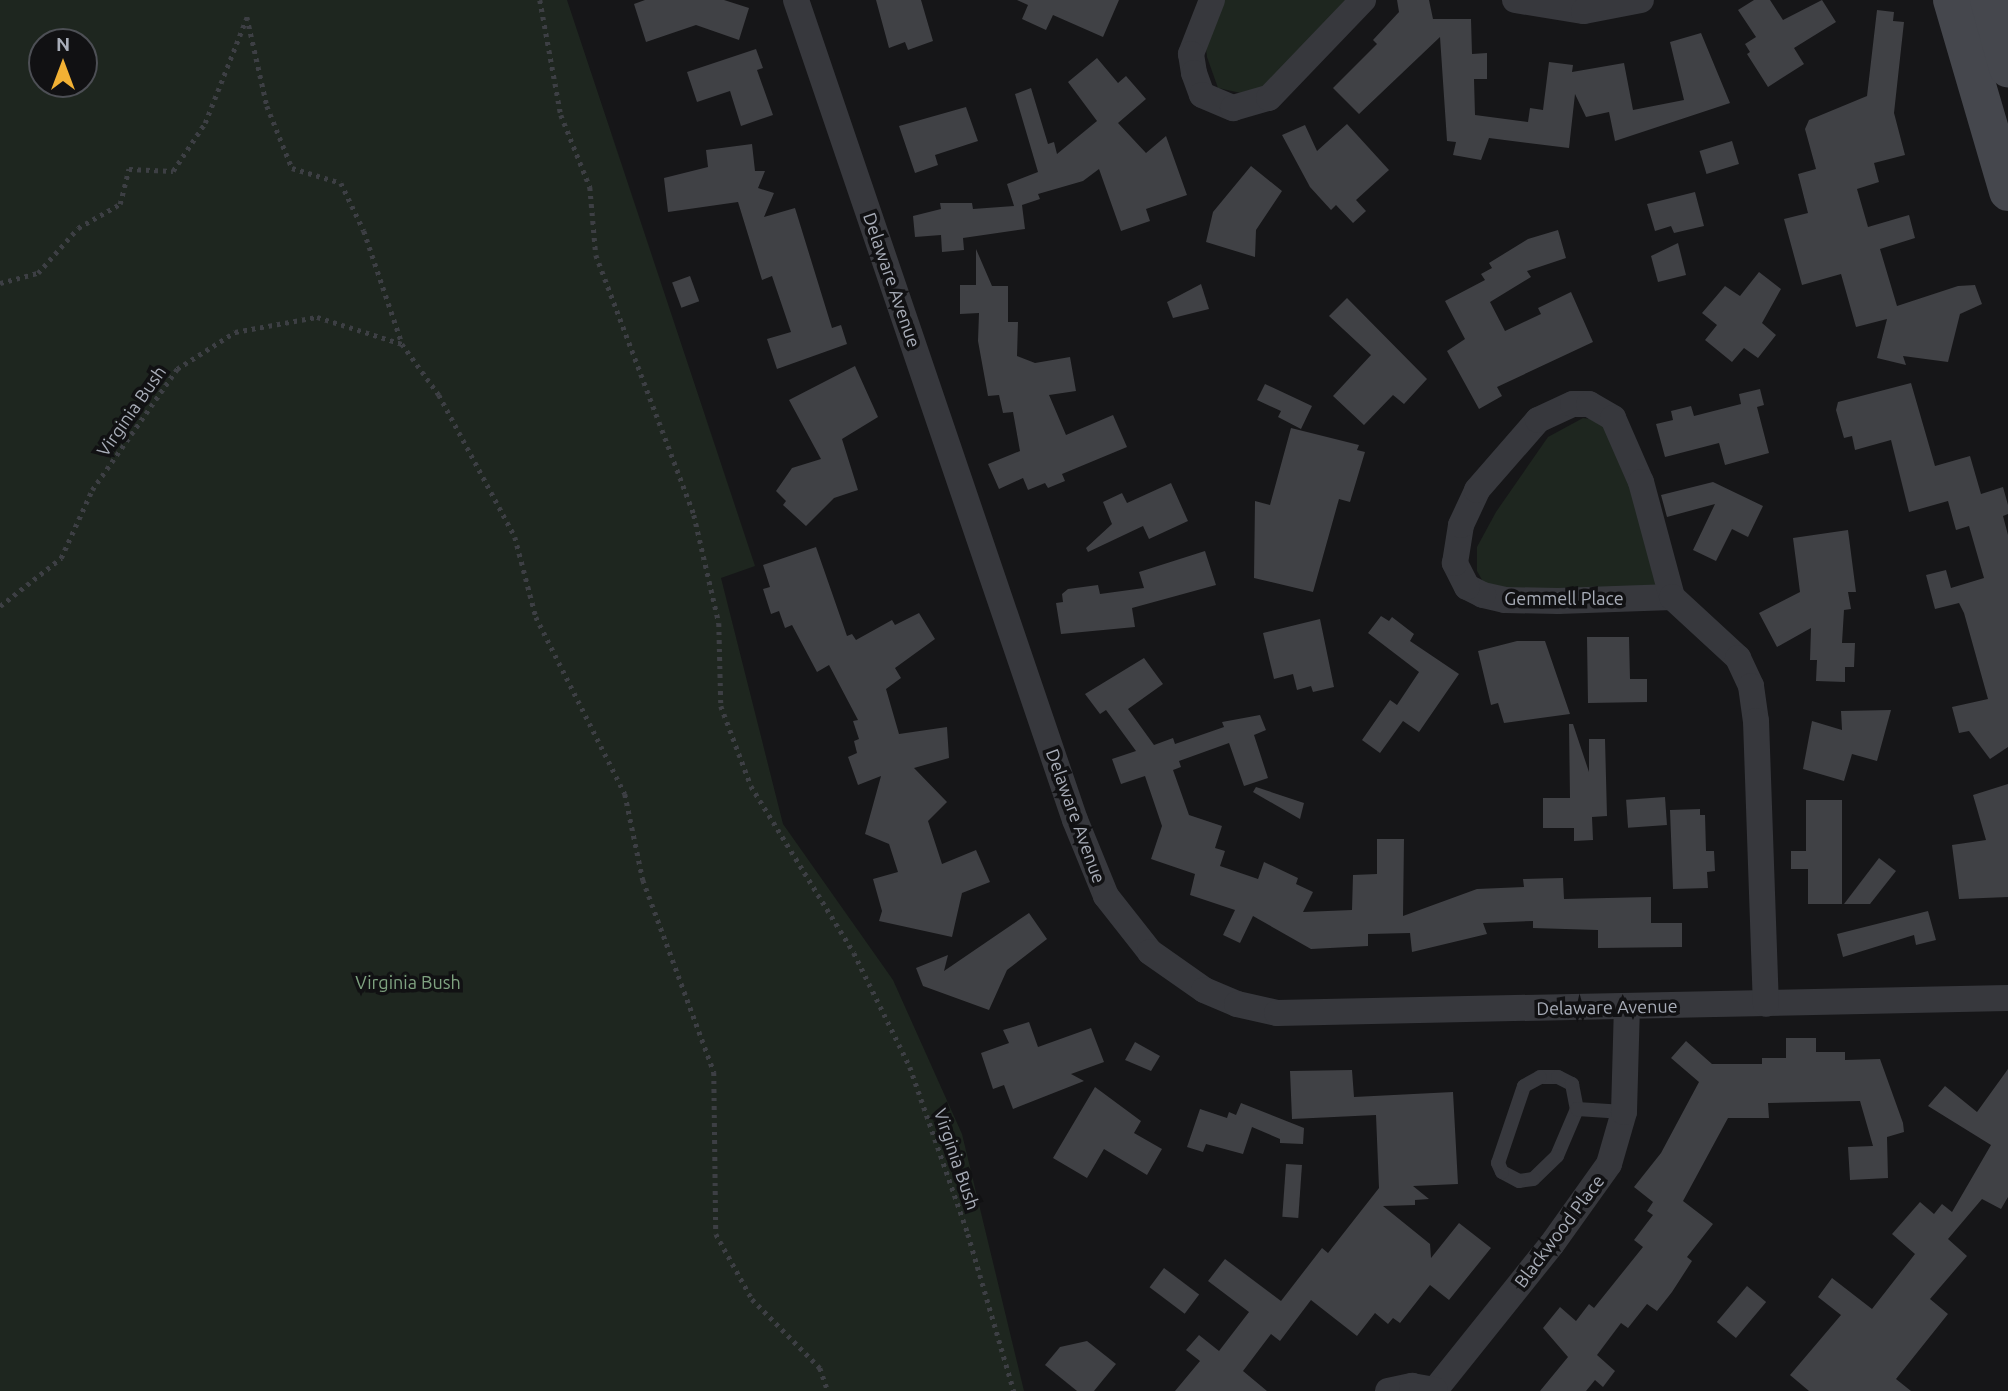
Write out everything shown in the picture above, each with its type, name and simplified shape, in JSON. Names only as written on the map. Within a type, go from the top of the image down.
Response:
[{"type":"street","name":"Delaware Avenue","points":[[796,0],[1075,820],[1106,896],[1122,920],[1150,952],[1204,990],[1237,1004],[1277,1013],[2008,998]]},
{"type":"street","points":[[1212,0],[1191,54],[1194,73],[1202,94],[1233,108],[1269,98],[1363,0]]},
{"type":"street","points":[[1515,0],[1584,11],[1641,0]]},
{"type":"street","points":[[1952,0],[2008,192]]},
{"type":"street","points":[[1989,0],[2008,68]]},
{"type":"street","name":"Gemmell Place","points":[[1573,404],[1590,404],[1613,418],[1629,445],[1672,597],[1559,601],[1505,600],[1483,595],[1467,587],[1455,563],[1461,525],[1477,490],[1538,420],[1573,404]]},
{"type":"street","points":[[1672,597],[1738,658],[1751,686],[1756,721],[1766,1004]]},
{"type":"street","name":"Blackwood Place","points":[[1388,1391],[1412,1386],[1435,1390],[1592,1191],[1609,1164],[1624,1112],[1627,1007]]},
{"type":"lane","points":[[1530,1080],[1565,1080],[1576,1091],[1577,1109],[1556,1156],[1534,1179],[1519,1181],[1502,1172],[1499,1163],[1504,1138],[1530,1080]]},
{"type":"lane","points":[[1577,1109],[1624,1112]]},
{"type":"path","name":"Virginia Bush","points":[[540,0],[561,115],[590,187],[596,255],[694,515],[719,623],[721,706],[751,786],[854,953],[910,1067],[968,1234],[1014,1391]]},
{"type":"path","points":[[0,283],[38,273],[78,228],[120,204],[129,169],[173,171],[205,123],[247,18],[267,106],[292,168],[341,183],[364,231],[402,344],[439,395],[514,537],[536,617],[625,794],[643,880],[714,1072],[716,1234],[752,1299],[820,1368],[828,1391]]},
{"type":"path","name":"Virginia Bush","points":[[0,606],[61,558],[92,490],[177,369],[235,332],[317,317],[402,344]]},
{"type":"green space","name":"Virginia Bush","points":[[0,0],[567,0],[755,566],[721,578],[783,824],[893,980],[962,1134],[1024,1391],[0,1391]]},
{"type":"green space","points":[[1223,0],[1355,0],[1271,85],[1241,93],[1218,88],[1207,57],[1205,39]]},
{"type":"green space","points":[[1583,418],[1617,423],[1667,568],[1652,599],[1486,587],[1477,571],[1477,547],[1496,512],[1548,437]]},
{"type":"building","points":[[645,0],[724,0],[749,8],[739,40],[696,25],[646,42],[634,4]]},
{"type":"building","points":[[876,0],[921,0],[933,41],[908,50],[905,42],[889,48]]},
{"type":"building","points":[[1017,0],[1119,0],[1103,37],[1053,15],[1046,30],[1022,19],[1028,5]]},
{"type":"building","points":[[1397,0],[1429,0],[1433,19],[1471,19],[1472,54],[1487,53],[1487,79],[1474,79],[1475,115],[1528,122],[1530,108],[1543,110],[1549,62],[1573,65],[1572,72],[1624,63],[1633,110],[1684,100],[1670,42],[1701,33],[1730,103],[1615,141],[1609,112],[1586,117],[1575,94],[1569,148],[1489,138],[1481,160],[1453,155],[1456,142],[1447,141],[1440,37],[1359,114],[1333,88],[1377,44],[1373,40],[1399,12]]},
{"type":"building","points":[[1754,0],[1770,0],[1783,20],[1822,0],[1836,22],[1794,48],[1804,64],[1768,87],[1747,54],[1750,52],[1745,44],[1756,37],[1738,10]]},
{"type":"building","points":[[1877,10],[1894,12],[1893,21],[1904,22],[1894,113],[1905,155],[1874,163],[1879,182],[1857,189],[1868,227],[1909,215],[1915,238],[1880,249],[1897,306],[1958,286],[1975,285],[1982,304],[1960,314],[1948,362],[1903,356],[1906,365],[1877,358],[1887,319],[1856,327],[1841,274],[1802,285],[1784,219],[1808,213],[1798,174],[1816,169],[1805,129],[1809,120],[1867,96]]},
{"type":"building","points":[[756,49],[763,68],[757,70],[773,115],[741,126],[730,91],[697,102],[687,72]]},
{"type":"building","points":[[1097,58],[1118,83],[1126,76],[1146,99],[1118,123],[1146,153],[1166,136],[1187,195],[1146,209],[1150,221],[1121,231],[1099,169],[1083,181],[1038,194],[1040,199],[1022,205],[1025,229],[963,238],[964,250],[942,252],[941,235],[915,237],[913,216],[941,209],[940,203],[972,203],[973,209],[1014,206],[1007,184],[1038,172],[1015,94],[1031,88],[1048,144],[1054,142],[1057,154],[1097,121],[1068,82]]},
{"type":"building","points":[[966,107],[978,141],[935,155],[938,165],[915,173],[899,126]]},
{"type":"building","points":[[1347,124],[1389,170],[1356,200],[1366,211],[1353,223],[1336,205],[1331,210],[1310,187],[1282,135],[1305,125],[1317,151]]},
{"type":"building","points":[[1732,141],[1739,164],[1707,174],[1699,151]]},
{"type":"building","points":[[752,144],[755,171],[765,171],[758,188],[774,193],[764,217],[795,208],[832,328],[841,325],[847,344],[777,369],[767,339],[791,332],[772,276],[762,280],[738,202],[668,212],[664,178],[708,167],[706,150]]},
{"type":"building","points":[[1251,166],[1282,191],[1256,230],[1255,257],[1206,242],[1213,212]]},
{"type":"building","points":[[1695,192],[1704,226],[1674,233],[1671,226],[1655,231],[1647,204]]},
{"type":"building","points":[[1558,230],[1566,258],[1527,271],[1531,277],[1490,302],[1505,331],[1541,314],[1538,308],[1571,292],[1593,342],[1497,387],[1502,396],[1479,409],[1447,351],[1465,339],[1445,301],[1485,280],[1481,274],[1492,268],[1489,263],[1528,239]]},
{"type":"building","points":[[1678,243],[1686,275],[1658,282],[1651,256]]},
{"type":"building","points":[[976,249],[992,286],[1008,286],[1008,322],[1018,322],[1017,356],[1035,363],[1070,357],[1076,391],[1049,395],[1066,435],[1113,415],[1127,447],[1062,474],[1065,481],[1048,488],[1045,483],[1028,490],[1023,478],[999,489],[988,464],[1020,451],[1013,412],[1003,413],[999,395],[988,396],[978,341],[979,313],[960,314],[960,285],[976,285]]},
{"type":"building","points":[[1759,272],[1781,289],[1762,323],[1776,335],[1758,358],[1744,348],[1732,362],[1705,340],[1717,325],[1702,313],[1725,286],[1740,296]]},
{"type":"building","points":[[690,276],[699,301],[681,308],[672,282]]},
{"type":"building","points":[[1201,284],[1209,309],[1173,318],[1167,302]]},
{"type":"building","points":[[1347,298],[1427,379],[1404,404],[1393,395],[1364,425],[1333,396],[1371,355],[1329,316]]},
{"type":"building","points":[[855,366],[878,417],[842,439],[858,490],[834,498],[806,526],[783,505],[786,501],[776,491],[792,468],[821,459],[789,400]]},
{"type":"building","points":[[1911,383],[1935,466],[1970,456],[1981,494],[2003,487],[2008,505],[2008,514],[2003,516],[2008,535],[2008,747],[1990,759],[1969,731],[1959,733],[1952,707],[1988,699],[1964,613],[1959,603],[1935,609],[1926,575],[1946,570],[1951,588],[1984,578],[1969,526],[1956,530],[1948,501],[1909,512],[1891,440],[1855,450],[1852,436],[1844,438],[1836,410],[1838,402]]},
{"type":"building","points":[[1265,384],[1312,406],[1301,429],[1278,417],[1281,411],[1257,400]]},
{"type":"building","points":[[1760,389],[1764,405],[1757,407],[1769,453],[1725,465],[1719,443],[1665,457],[1656,424],[1673,420],[1671,411],[1691,406],[1694,416],[1741,404],[1739,394]]},
{"type":"building","points":[[1291,428],[1359,445],[1357,450],[1365,452],[1350,502],[1339,499],[1313,592],[1254,578],[1255,501],[1270,505]]},
{"type":"building","points":[[1713,482],[1763,506],[1748,537],[1732,529],[1716,561],[1693,550],[1715,504],[1667,517],[1661,495]]},
{"type":"building","points":[[1171,483],[1188,521],[1149,539],[1143,526],[1088,552],[1086,548],[1112,524],[1103,502],[1122,493],[1127,503]]},
{"type":"building","points":[[1848,530],[1856,592],[1848,592],[1851,609],[1844,610],[1842,643],[1855,643],[1854,667],[1845,667],[1845,682],[1816,681],[1817,660],[1810,660],[1811,628],[1777,647],[1759,613],[1800,592],[1793,538]]},
{"type":"building","points":[[816,547],[847,636],[852,634],[856,640],[892,620],[895,625],[919,613],[935,639],[895,668],[901,678],[886,689],[899,734],[947,727],[949,758],[914,768],[947,802],[928,821],[942,864],[976,850],[990,882],[962,893],[952,937],[879,921],[882,911],[873,879],[898,872],[889,844],[865,834],[881,776],[858,785],[848,757],[857,753],[854,741],[859,739],[853,721],[858,720],[829,665],[817,672],[792,625],[785,628],[779,611],[771,614],[763,589],[770,587],[763,565]]},
{"type":"building","points":[[1205,551],[1216,585],[1132,608],[1135,627],[1061,634],[1056,603],[1063,602],[1062,594],[1068,589],[1098,585],[1100,594],[1144,588],[1139,572]]},
{"type":"building","points":[[1381,616],[1389,621],[1392,617],[1414,634],[1410,641],[1459,674],[1419,732],[1403,721],[1380,753],[1362,740],[1390,700],[1397,705],[1419,672],[1368,633]]},
{"type":"building","points":[[1320,619],[1334,687],[1313,692],[1311,686],[1297,690],[1293,674],[1274,679],[1263,633]]},
{"type":"building","points":[[1587,637],[1629,637],[1630,679],[1647,679],[1647,702],[1588,703]]},
{"type":"building","points":[[1517,641],[1545,641],[1570,714],[1504,723],[1498,703],[1491,705],[1478,651]]},
{"type":"building","points":[[1144,658],[1163,684],[1128,709],[1154,745],[1173,738],[1175,744],[1224,727],[1222,722],[1260,715],[1266,730],[1254,735],[1268,778],[1244,786],[1229,743],[1179,761],[1181,767],[1173,770],[1189,815],[1222,826],[1215,848],[1225,851],[1220,866],[1258,879],[1264,862],[1298,878],[1296,884],[1313,892],[1303,912],[1352,910],[1353,875],[1377,874],[1377,839],[1404,839],[1403,916],[1477,889],[1524,887],[1523,879],[1563,878],[1564,899],[1651,897],[1651,923],[1682,923],[1682,947],[1598,948],[1598,930],[1533,928],[1533,921],[1483,923],[1487,934],[1412,952],[1410,933],[1368,934],[1368,946],[1311,949],[1253,916],[1240,943],[1223,935],[1235,910],[1190,895],[1195,874],[1151,859],[1162,826],[1145,776],[1121,784],[1112,759],[1136,751],[1106,710],[1100,714],[1085,694]]},
{"type":"building","points":[[1891,710],[1877,761],[1852,754],[1844,781],[1803,769],[1812,721],[1842,730],[1841,711]]},
{"type":"building","points":[[1569,724],[1573,724],[1589,772],[1589,739],[1605,739],[1607,816],[1592,817],[1593,840],[1574,841],[1574,828],[1543,828],[1543,798],[1570,798]]},
{"type":"building","points":[[2008,784],[2008,897],[1959,899],[1952,845],[1986,840],[1973,795]]},
{"type":"building","points":[[1256,787],[1304,803],[1300,819],[1253,792]]},
{"type":"building","points":[[1665,797],[1667,825],[1628,828],[1626,800]]},
{"type":"building","points":[[1806,800],[1842,800],[1842,904],[1808,904],[1808,869],[1791,869],[1791,851],[1806,851]]},
{"type":"building","points":[[1700,809],[1700,815],[1705,815],[1706,851],[1714,851],[1715,871],[1707,872],[1708,888],[1673,889],[1670,810]]},
{"type":"building","points":[[1879,858],[1896,871],[1870,904],[1844,904]]},
{"type":"building","points":[[1928,911],[1936,940],[1916,945],[1914,935],[1843,957],[1837,934]]},
{"type":"building","points":[[1029,913],[1047,939],[1007,970],[989,1010],[923,986],[916,968],[948,955],[944,971]]},
{"type":"building","points":[[1029,1022],[1038,1047],[1091,1028],[1104,1062],[1071,1074],[1084,1081],[1013,1109],[1004,1085],[993,1089],[981,1053],[1009,1043],[1003,1030]]},
{"type":"building","points":[[1786,1038],[1816,1038],[1816,1052],[1845,1052],[1845,1060],[1880,1059],[1904,1132],[1887,1137],[1888,1178],[1850,1180],[1848,1147],[1873,1146],[1860,1101],[1768,1103],[1769,1118],[1728,1118],[1683,1201],[1713,1224],[1687,1257],[1692,1261],[1672,1292],[1657,1311],[1647,1304],[1628,1328],[1621,1323],[1597,1355],[1615,1371],[1603,1387],[1595,1380],[1586,1391],[1540,1391],[1568,1357],[1543,1328],[1560,1307],[1576,1321],[1589,1304],[1594,1308],[1643,1247],[1634,1240],[1653,1215],[1647,1211],[1653,1202],[1634,1187],[1661,1153],[1699,1082],[1671,1058],[1686,1041],[1712,1064],[1762,1064],[1762,1058],[1786,1058]]},
{"type":"building","points":[[1135,1042],[1160,1056],[1151,1071],[1125,1060]]},
{"type":"building","points":[[2008,1069],[2008,1197],[2001,1209],[1982,1199],[1948,1239],[1967,1256],[1930,1299],[1948,1314],[1896,1379],[1911,1391],[1809,1391],[1790,1375],[1841,1315],[1818,1297],[1832,1278],[1872,1309],[1915,1254],[1892,1234],[1920,1202],[1934,1214],[1942,1204],[1952,1212],[1991,1145],[1928,1106],[1945,1086],[1977,1112]]},
{"type":"building","points":[[1352,1070],[1354,1097],[1453,1092],[1458,1184],[1413,1186],[1429,1199],[1415,1200],[1415,1205],[1383,1206],[1430,1244],[1431,1258],[1459,1223],[1491,1248],[1449,1300],[1430,1285],[1400,1323],[1393,1318],[1388,1324],[1375,1313],[1357,1336],[1311,1300],[1280,1341],[1271,1334],[1243,1371],[1267,1391],[1175,1391],[1200,1361],[1186,1350],[1199,1335],[1219,1351],[1249,1312],[1208,1281],[1225,1259],[1281,1301],[1322,1248],[1328,1253],[1379,1188],[1376,1115],[1292,1119],[1290,1071]]},
{"type":"building","points":[[1095,1087],[1141,1121],[1134,1133],[1162,1149],[1147,1175],[1104,1149],[1087,1178],[1053,1158]]},
{"type":"building","points":[[1241,1103],[1304,1128],[1303,1144],[1280,1143],[1280,1139],[1252,1127],[1243,1154],[1206,1144],[1203,1152],[1187,1147],[1200,1109],[1227,1118],[1229,1112],[1236,1115]]},
{"type":"building","points":[[1286,1164],[1302,1165],[1298,1218],[1282,1217]]},
{"type":"building","points":[[1164,1268],[1199,1294],[1185,1314],[1150,1287]]},
{"type":"building","points":[[1747,1286],[1766,1302],[1736,1338],[1717,1322]]},
{"type":"building","points":[[1087,1341],[1116,1364],[1094,1391],[1077,1391],[1045,1365],[1060,1347]]}]
